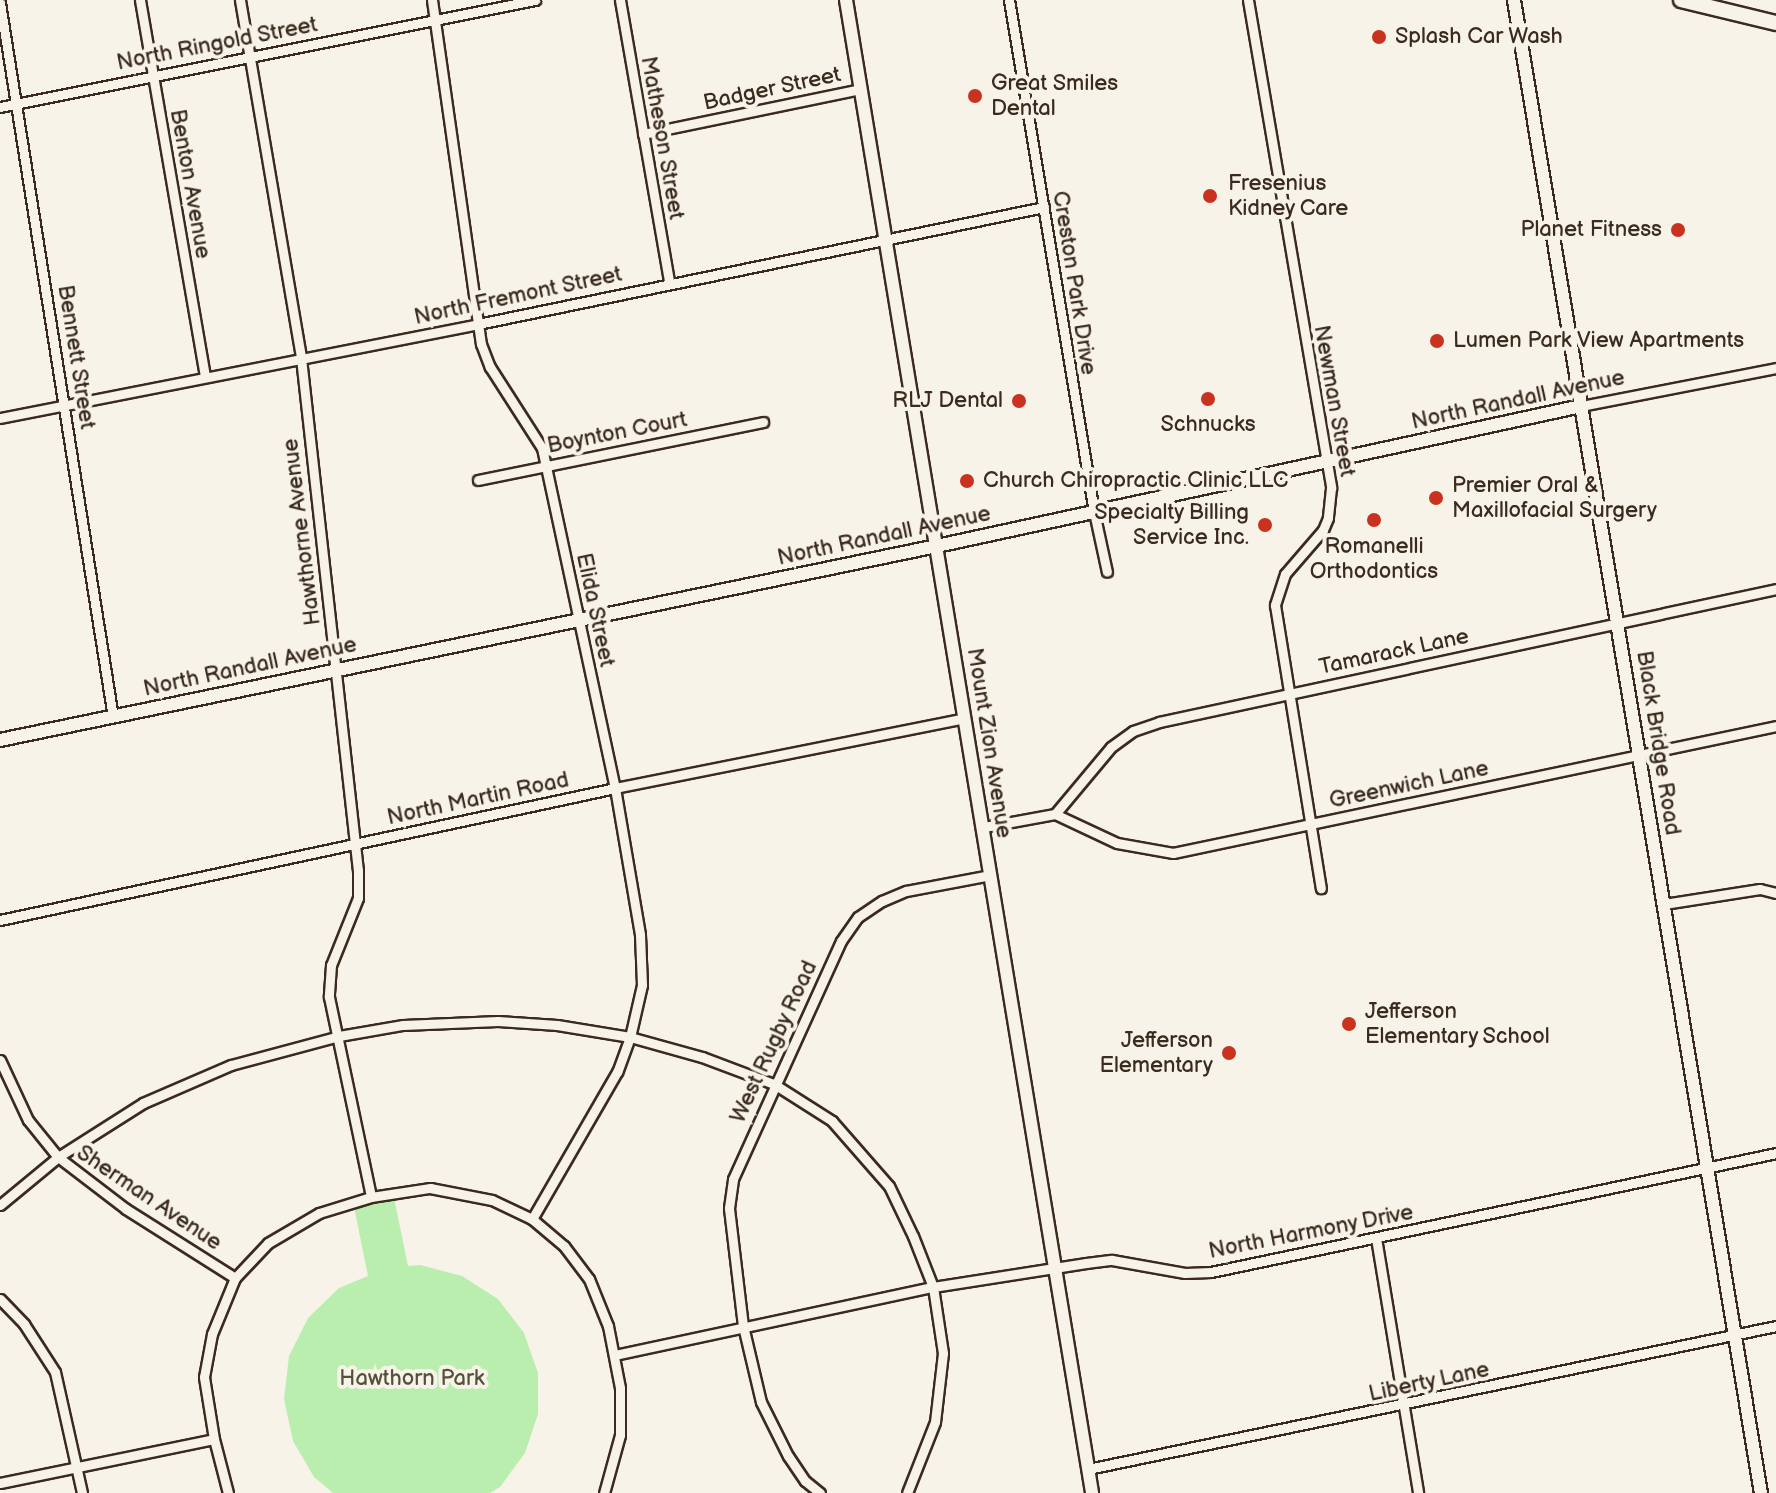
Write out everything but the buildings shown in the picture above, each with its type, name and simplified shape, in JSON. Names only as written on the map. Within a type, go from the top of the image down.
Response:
[{"type":"main road","points":[[1681,0],[1776,23]]},
{"type":"street","name":"Benton Avenue","points":[[140,0],[205,375]]},
{"type":"street","name":"Hawthorne Avenue","points":[[240,0],[301,358],[336,669],[358,898],[335,954],[329,980],[371,1197]]},
{"type":"street","name":"Elida Street","points":[[432,0],[478,324],[490,367],[542,448],[615,788],[640,935],[642,985],[630,1037],[617,1072],[532,1219]]},
{"type":"street","name":"North Ringold Street","points":[[0,107],[535,0]]},
{"type":"street","name":"Matheson Street","points":[[620,0],[669,282]]},
{"type":"street","name":"Mount Zion Avenue","points":[[846,0],[1092,1493]]},
{"type":"street","name":"Creston Park Drive","points":[[1009,0],[1094,512],[1107,572]]},
{"type":"street","name":"Newman Street","points":[[1248,0],[1332,501],[1328,518],[1317,539],[1285,574],[1275,605],[1321,888]]},
{"type":"street","name":"Black Bridge Road","points":[[1514,0],[1761,1493]]},
{"type":"street","name":"Bennett Street","points":[[0,3],[66,404],[113,717]]},
{"type":"street","name":"Badger Street","points":[[643,134],[860,89]]},
{"type":"street","name":"North Fremont Street","points":[[0,418],[205,375],[478,324],[669,282],[1044,207]]},
{"type":"street","name":"North Randall Avenue","points":[[0,740],[937,546],[1581,406],[1776,368]]},
{"type":"street","name":"Boynton Court","points":[[478,480],[763,422]]},
{"type":"street","name":"Tamarack Lane","points":[[1055,814],[1111,747],[1133,731],[1159,722],[1776,589]]},
{"type":"street","name":"North Martin Road","points":[[0,920],[615,788],[964,718]]},
{"type":"street","name":"Greenwich Lane","points":[[1055,814],[1117,843],[1173,853],[1776,726]]},
{"type":"street","points":[[984,827],[1055,814]]},
{"type":"street","name":"West Rugby Road","points":[[820,1493],[805,1481],[788,1456],[761,1402],[743,1326],[729,1208],[743,1150],[841,941],[858,917],[882,901],[906,891],[991,875]]},
{"type":"street","points":[[1664,904],[1760,889],[1776,893]]},
{"type":"street","points":[[0,1205],[58,1157],[143,1103],[231,1065],[339,1036],[403,1025],[498,1021],[557,1025],[630,1037],[702,1057],[774,1084],[832,1121],[889,1186],[933,1287],[943,1353],[941,1389],[931,1437],[907,1493]]},
{"type":"street","name":"Sherman Avenue","points":[[0,1060],[28,1120],[58,1157],[103,1193],[235,1278]]},
{"type":"street","name":"North Harmony Drive","points":[[615,1355],[933,1287],[1054,1267],[1112,1260],[1185,1273],[1211,1272],[1776,1153]]},
{"type":"street","points":[[228,1493],[214,1439],[205,1367],[212,1334],[235,1278],[279,1235],[319,1213],[371,1197],[409,1190],[450,1190],[492,1200],[532,1219],[564,1246],[589,1279],[600,1301],[615,1355],[621,1398],[620,1435],[604,1493]]},
{"type":"street","points":[[1376,1238],[1418,1493]]},
{"type":"street","points":[[0,1299],[24,1324],[55,1372],[82,1493]]},
{"type":"street","name":"Liberty Lane","points":[[1088,1469],[1404,1406],[1776,1326]]},
{"type":"street","points":[[0,1483],[214,1439]]},
{"type":"green space","name":"Hawthorn Park","points":[[393,1193],[408,1266],[420,1265],[462,1276],[498,1299],[524,1333],[538,1373],[538,1414],[525,1453],[500,1487],[490,1493],[333,1493],[314,1477],[293,1441],[284,1399],[289,1356],[308,1318],[339,1288],[368,1276],[353,1202]]},
{"type":"place","name":"Splash Car Wash","points":[[1379,37]]},
{"type":"place","name":"Great Smiles Dental","points":[[975,96]]},
{"type":"place","name":"Fresenius Kidney Care","points":[[1210,196]]},
{"type":"place","name":"Planet Fitness","points":[[1678,230]]},
{"type":"place","name":"Lumen Park View Apartments","points":[[1437,341]]},
{"type":"place","name":"Schnucks","points":[[1208,399]]},
{"type":"place","name":"RLJ Dental","points":[[1019,401]]},
{"type":"place","name":"Church Chiropractic Clinic LLC","points":[[967,481]]},
{"type":"place","name":"Premier Oral & Maxillofacial Surgery","points":[[1436,498]]},
{"type":"place","name":"Romanelli Orthodontics","points":[[1374,520]]},
{"type":"place","name":"Specialty Billing Service Inc.","points":[[1265,525]]},
{"type":"place","name":"Jefferson Elementary School","points":[[1349,1024]]},
{"type":"place","name":"Jefferson Elementary","points":[[1229,1053]]}]
